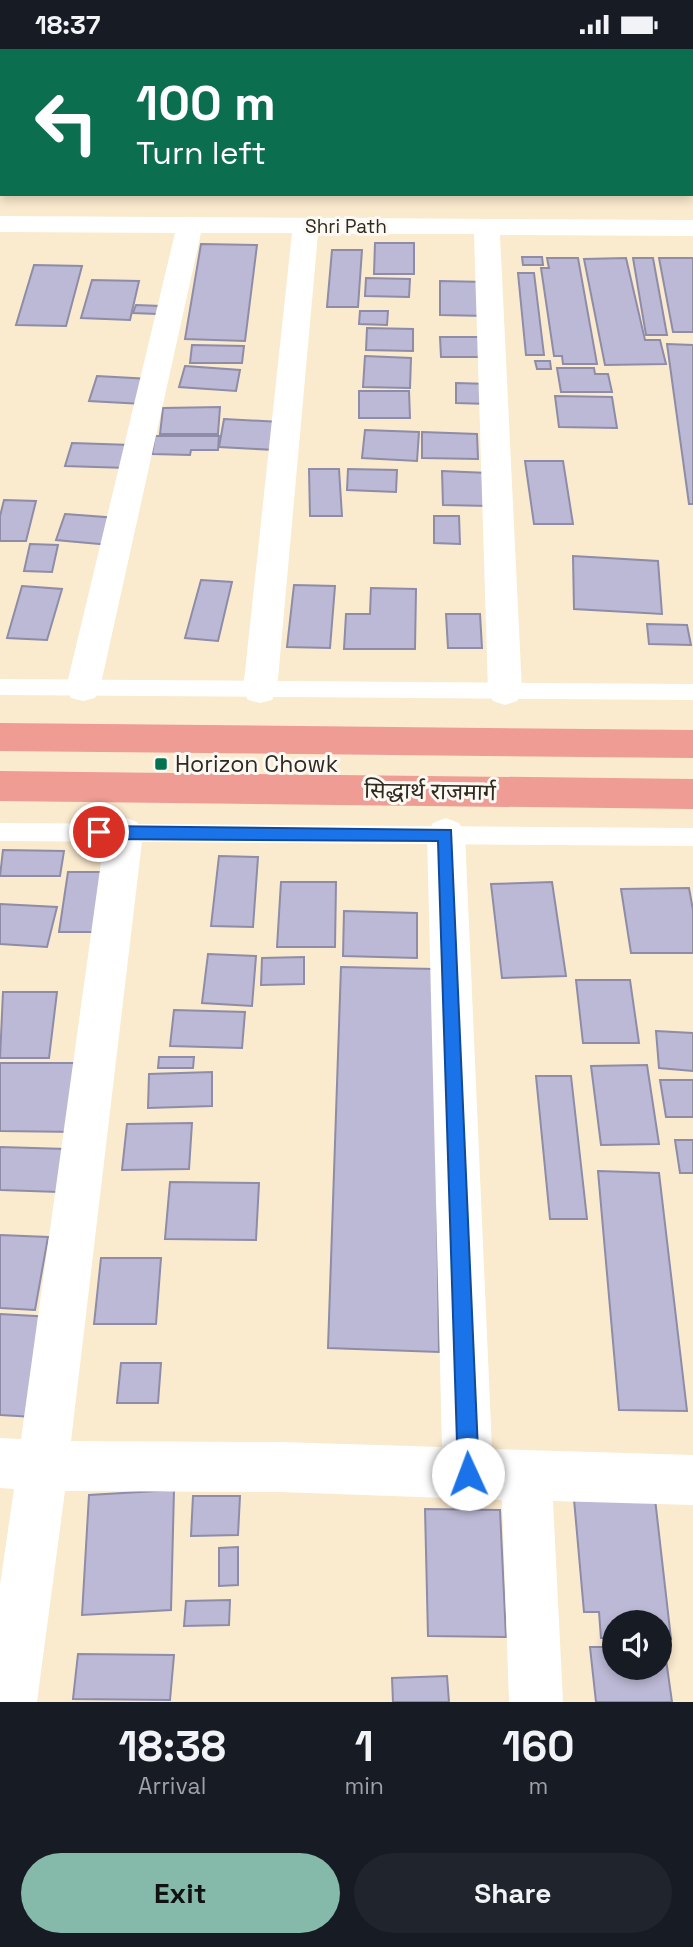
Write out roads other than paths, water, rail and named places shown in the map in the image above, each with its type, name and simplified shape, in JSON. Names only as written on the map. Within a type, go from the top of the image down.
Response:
[{"type":"highway","points":[[0,737],[693,744]]},
{"type":"highway","name":"सिद्धार्थ राजमार्ग","points":[[0,786],[693,794]]},
{"type":"street","name":"Shri Path","points":[[0,224],[693,228]]},
{"type":"street","points":[[83,688],[190,225]]},
{"type":"street","points":[[260,690],[306,226]]},
{"type":"street","points":[[487,227],[505,691]]},
{"type":"street","points":[[9,1702],[22,1464],[124,832]]},
{"type":"street","points":[[446,834],[468,1474]]},
{"type":"street","points":[[22,1464],[279,1467],[526,1477],[693,1480]]},
{"type":"street","points":[[526,1477],[536,1702]]},
{"type":"lane","points":[[0,687],[693,692]]},
{"type":"lane","points":[[0,832],[693,837]]},
{"type":"place","name":"Horizon Chowk","points":[[161,764]]}]
